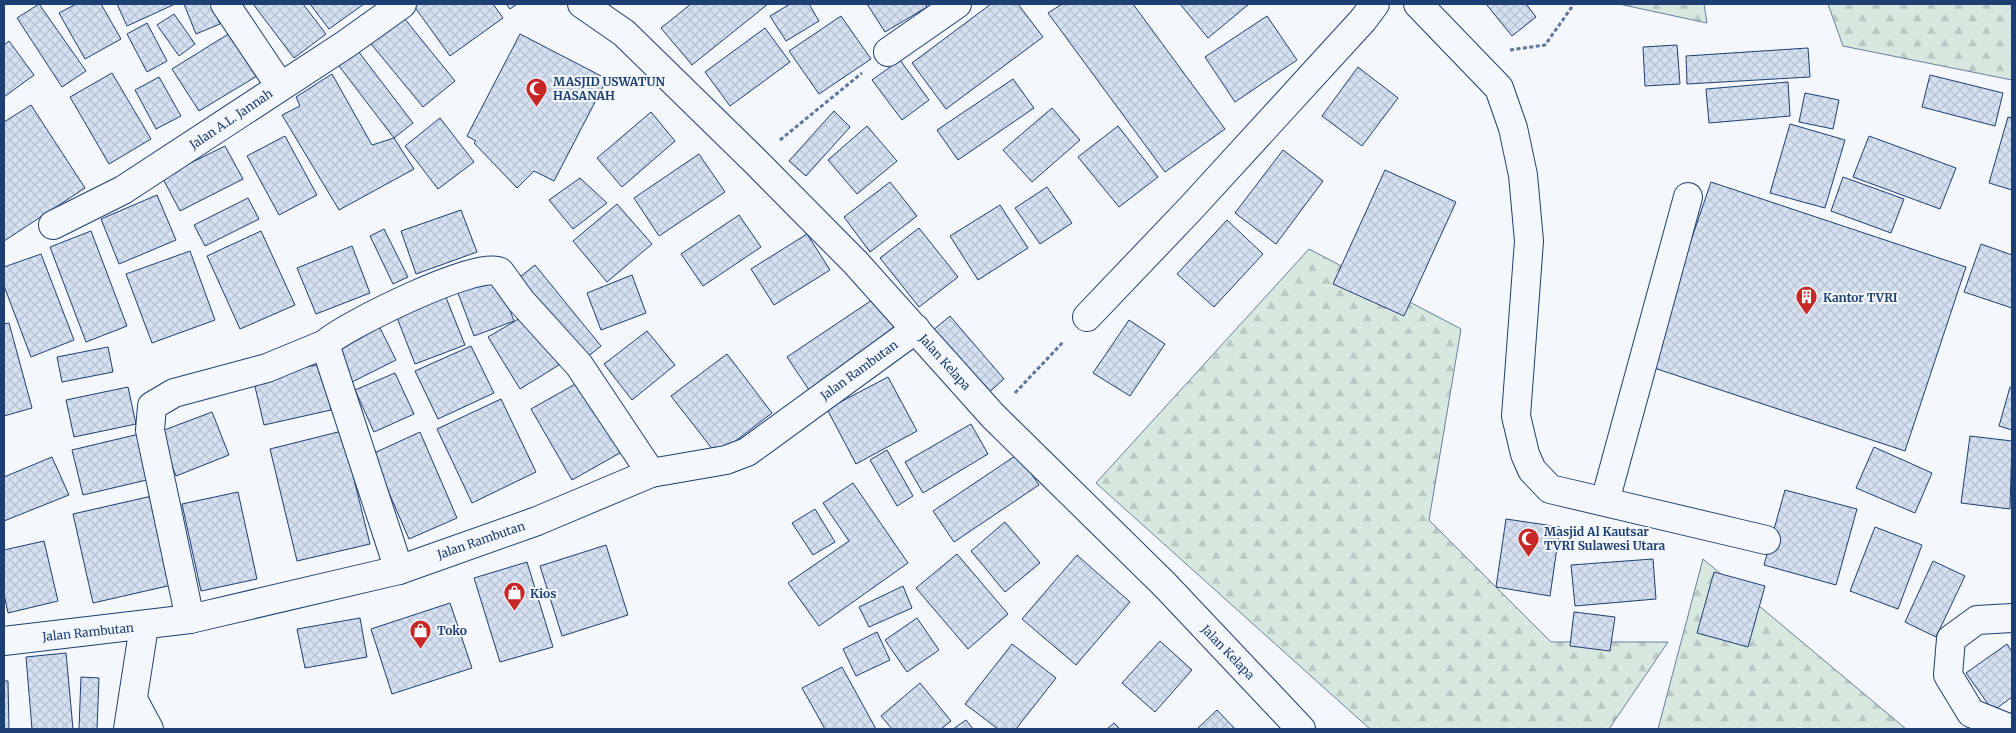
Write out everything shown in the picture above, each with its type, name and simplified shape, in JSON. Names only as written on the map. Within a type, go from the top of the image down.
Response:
[{"type":"street","points":[[225,4],[280,86]]},
{"type":"street","name":"Jalan A.L. Jannah","points":[[53,225],[123,190],[402,4]]},
{"type":"street","name":"Jalan Kelapa","points":[[582,4],[631,39],[755,160],[855,262],[994,416],[1165,585],[1300,729]]},
{"type":"street","points":[[888,52],[957,4]]},
{"type":"street","points":[[1087,317],[1191,208],[1363,20],[1375,4]]},
{"type":"street","points":[[1418,4],[1499,88],[1513,128],[1523,175],[1529,241],[1516,416],[1525,454],[1532,470],[1550,489],[1766,540]]},
{"type":"street","points":[[1605,501],[1688,196]]},
{"type":"street","points":[[190,619],[150,430],[152,406],[174,393],[267,368],[325,344],[352,326],[415,295],[483,269],[496,268],[500,272],[521,301],[578,365],[651,473]]},
{"type":"street","name":"Jalan Rambutan","points":[[4,641],[144,626],[190,619],[399,570],[537,521],[651,473],[726,460],[747,452],[916,329]]},
{"type":"street","points":[[325,344],[399,570]]},
{"type":"street","points":[[2011,729],[1971,713],[1948,675],[1951,639],[1977,620],[2012,618]]},
{"type":"street","points":[[128,729],[134,701],[144,626]]},
{"type":"street","points":[[134,701],[149,729]]},
{"type":"path","points":[[1470,56],[1545,45],[1574,4]]},
{"type":"path","points":[[755,160],[888,52]]},
{"type":"path","points":[[994,416],[1087,317]]},
{"type":"green space","points":[[1619,4],[1704,4],[1707,23]]},
{"type":"green space","points":[[1828,4],[2012,4],[2012,80],[1843,46]]},
{"type":"green space","points":[[1309,249],[1461,329],[1429,520],[1551,642],[1668,642],[1609,729],[1370,729],[1096,483]]},
{"type":"green space","points":[[1703,559],[1906,729],[1658,729]]},
{"type":"building","points":[[39,4],[86,71],[62,87],[17,18]]},
{"type":"building","points":[[76,4],[101,4],[121,39],[85,59],[59,13]]},
{"type":"building","points":[[117,4],[172,4],[173,5],[127,26]]},
{"type":"building","points":[[184,4],[211,4],[220,24],[196,34]]},
{"type":"building","points":[[253,4],[303,4],[326,34],[294,58]]},
{"type":"building","points":[[310,4],[364,4],[329,29]]},
{"type":"building","points":[[417,4],[493,4],[503,18],[450,56],[414,6]]},
{"type":"building","points":[[506,4],[517,4],[510,9]]},
{"type":"building","points":[[691,4],[768,4],[692,65],[661,28]]},
{"type":"building","points":[[790,4],[809,4],[819,21],[786,41],[770,16]]},
{"type":"building","points":[[867,4],[926,4],[927,7],[885,32]]},
{"type":"building","points":[[991,4],[1018,4],[1043,37],[946,109],[912,63]]},
{"type":"building","points":[[1062,4],[1133,4],[1225,129],[1165,172],[1048,13]]},
{"type":"building","points":[[1180,4],[1249,4],[1208,38]]},
{"type":"building","points":[[1486,4],[1526,4],[1536,17],[1512,36]]},
{"type":"building","points":[[400,13],[455,81],[423,107],[367,39]]},
{"type":"building","points":[[174,14],[195,44],[179,56],[157,25]]},
{"type":"building","points":[[841,16],[871,59],[819,94],[789,51]]},
{"type":"building","points":[[1267,16],[1297,60],[1235,102],[1205,57]]},
{"type":"building","points":[[147,23],[167,61],[147,72],[127,34]]},
{"type":"building","points":[[765,28],[790,62],[730,106],[705,72]]},
{"type":"building","points":[[230,33],[257,76],[199,111],[172,69]]},
{"type":"building","name":"MASJID USWATUN HASANAH","points":[[520,34],[607,79],[554,181],[534,171],[517,188],[474,143],[476,141],[467,136]]},
{"type":"building","points":[[9,41],[34,75],[4,97],[4,45]]},
{"type":"building","points":[[1677,45],[1680,84],[1645,86],[1643,47]]},
{"type":"building","points":[[1808,48],[1810,77],[1687,84],[1686,56]]},
{"type":"building","points":[[358,51],[413,123],[394,138],[339,66]]},
{"type":"building","points":[[900,60],[929,100],[902,120],[872,80]]},
{"type":"building","points":[[1358,67],[1398,98],[1362,146],[1322,116]]},
{"type":"building","points":[[112,73],[151,139],[109,164],[70,97]]},
{"type":"building","points":[[332,74],[372,145],[394,138],[414,169],[339,210],[282,115],[300,106],[296,97]]},
{"type":"building","points":[[1930,75],[2003,93],[1995,126],[1922,107]]},
{"type":"building","points":[[159,77],[181,116],[156,129],[135,90]]},
{"type":"building","points":[[1013,79],[1034,108],[958,160],[937,130]]},
{"type":"building","points":[[1788,82],[1790,116],[1709,123],[1706,89]]},
{"type":"building","points":[[1805,93],[1839,100],[1833,129],[1799,122]]},
{"type":"building","points":[[31,105],[85,188],[4,241],[4,122]]},
{"type":"building","points":[[1052,108],[1080,140],[1032,182],[1003,150]]},
{"type":"building","points":[[834,111],[850,127],[806,176],[789,161]]},
{"type":"building","points":[[651,112],[675,141],[622,187],[597,158]]},
{"type":"building","points":[[2008,117],[2012,118],[2012,190],[1989,183]]},
{"type":"building","points":[[440,118],[474,162],[438,189],[405,146]]},
{"type":"building","points":[[1790,124],[1845,140],[1825,208],[1770,193]]},
{"type":"building","points":[[867,126],[897,161],[857,194],[828,160]]},
{"type":"building","points":[[1118,126],[1158,177],[1119,207],[1078,157]]},
{"type":"building","points":[[285,136],[317,195],[279,215],[247,156]]},
{"type":"building","points":[[1869,136],[1956,168],[1940,209],[1853,177]]},
{"type":"building","points":[[225,146],[243,179],[180,211],[162,177]]},
{"type":"building","points":[[1283,150],[1323,181],[1276,244],[1235,213]]},
{"type":"building","points":[[699,154],[725,192],[659,236],[634,198]]},
{"type":"building","points":[[1385,170],[1456,202],[1404,316],[1333,284]]},
{"type":"building","points":[[1843,177],[1904,199],[1891,233],[1831,211]]},
{"type":"building","points":[[580,178],[607,203],[573,229],[549,200]]},
{"type":"building","points":[[890,182],[917,216],[870,252],[844,217]]},
{"type":"building","name":"Kantor TVRI","points":[[1711,182],[1966,267],[1905,451],[1648,366]]},
{"type":"building","points":[[1047,187],[1072,223],[1040,244],[1015,208]]},
{"type":"building","points":[[157,195],[176,240],[119,264],[101,219]]},
{"type":"building","points":[[248,198],[259,219],[205,246],[194,225]]},
{"type":"building","points":[[617,204],[652,244],[607,282],[573,241]]},
{"type":"building","points":[[1000,205],[1028,248],[978,280],[950,236]]},
{"type":"building","points":[[461,210],[477,252],[416,274],[401,231]]},
{"type":"building","points":[[739,215],[761,247],[703,286],[681,254]]},
{"type":"building","points":[[1227,220],[1263,254],[1214,307],[1177,274]]},
{"type":"building","points":[[919,228],[958,277],[919,307],[880,258]]},
{"type":"building","points":[[384,229],[408,277],[393,284],[370,236]]},
{"type":"building","points":[[91,231],[127,326],[86,342],[50,247]]},
{"type":"building","points":[[261,231],[295,305],[240,329],[207,256]]},
{"type":"building","points":[[807,234],[830,270],[774,305],[751,269]]},
{"type":"building","points":[[1981,244],[2012,255],[2012,308],[1964,292]]},
{"type":"building","points":[[352,246],[370,293],[316,314],[297,268]]},
{"type":"building","points":[[190,251],[215,320],[152,343],[126,274]]},
{"type":"building","points":[[41,254],[74,340],[31,357],[4,286],[4,267]]},
{"type":"building","points":[[535,265],[601,346],[582,361],[516,280]]},
{"type":"building","points":[[495,271],[514,321],[474,336],[455,285]]},
{"type":"building","points":[[632,275],[646,313],[601,330],[587,293]]},
{"type":"building","points":[[443,290],[465,345],[415,364],[394,310]]},
{"type":"building","points":[[875,298],[897,331],[809,390],[787,357]]},
{"type":"building","points":[[527,314],[559,365],[520,389],[488,337]]},
{"type":"building","points":[[950,316],[1004,379],[986,395],[932,331]]},
{"type":"building","points":[[1129,320],[1165,344],[1130,396],[1093,373]]},
{"type":"building","points":[[9,323],[32,408],[4,416],[4,324]]},
{"type":"building","points":[[378,324],[396,360],[352,382],[334,344]]},
{"type":"building","points":[[647,331],[675,365],[632,400],[604,364]]},
{"type":"building","points":[[471,346],[494,393],[438,419],[415,371]]},
{"type":"building","points":[[108,347],[113,372],[62,382],[57,357]]},
{"type":"building","points":[[727,354],[772,413],[717,455],[671,396]]},
{"type":"building","points":[[321,364],[331,410],[264,425],[253,378]]},
{"type":"building","points":[[395,373],[414,414],[374,432],[355,390]]},
{"type":"building","points":[[888,377],[917,431],[856,464],[827,409]]},
{"type":"building","points":[[586,378],[627,449],[572,480],[531,409]]},
{"type":"building","points":[[128,387],[136,424],[74,437],[66,400]]},
{"type":"building","points":[[2010,387],[2012,387],[2012,430],[1999,426]]},
{"type":"building","points":[[501,399],[536,472],[472,503],[437,429]]},
{"type":"building","points":[[212,412],[229,455],[176,476],[159,432]]},
{"type":"building","points":[[971,424],[988,454],[923,493],[905,462]]},
{"type":"building","points":[[342,431],[370,544],[297,561],[270,449]]},
{"type":"building","points":[[420,432],[457,518],[409,539],[372,454]]},
{"type":"building","points":[[139,434],[151,479],[83,495],[72,450]]},
{"type":"building","points":[[1970,436],[2012,441],[2010,509],[1961,503]]},
{"type":"building","points":[[1874,447],[1932,473],[1915,513],[1856,488]]},
{"type":"building","points":[[887,450],[913,496],[897,506],[870,460]]},
{"type":"building","points":[[1018,454],[1039,485],[954,542],[933,511]]},
{"type":"building","points":[[52,457],[69,495],[4,521],[4,477]]},
{"type":"building","points":[[853,483],[908,563],[819,626],[788,583],[849,541],[823,503]]},
{"type":"building","points":[[1785,490],[1857,509],[1836,585],[1764,565]]},
{"type":"building","points":[[238,492],[257,579],[201,591],[182,504]]},
{"type":"building","points":[[152,496],[172,585],[93,603],[73,514]]},
{"type":"building","points":[[815,509],[835,542],[813,555],[792,523]]},
{"type":"building","name":"Masjid Al Kautsar TVRI Sulawesi Utara","points":[[1506,519],[1560,527],[1550,596],[1496,587]]},
{"type":"building","points":[[1005,522],[1040,563],[1005,592],[971,551]]},
{"type":"building","points":[[1875,527],[1922,545],[1898,609],[1850,591]]},
{"type":"building","points":[[44,541],[58,601],[8,613],[4,594],[4,550]]},
{"type":"building","points":[[606,545],[628,615],[562,636],[540,566]]},
{"type":"building","points":[[957,554],[1008,614],[968,649],[916,588]]},
{"type":"building","points":[[1077,555],[1130,602],[1076,665],[1022,619]]},
{"type":"building","points":[[1653,559],[1656,599],[1575,606],[1571,565]]},
{"type":"building","points":[[1933,561],[1965,576],[1936,637],[1905,622]]},
{"type":"building","name":"Kios","points":[[527,562],[553,647],[500,662],[474,578]]},
{"type":"building","points":[[1714,572],[1765,586],[1748,647],[1697,633]]},
{"type":"building","points":[[903,586],[912,608],[869,627],[859,607]]},
{"type":"building","name":"Toko","points":[[450,603],[472,668],[392,694],[371,629]]},
{"type":"building","points":[[1574,612],[1615,617],[1610,651],[1570,646]]},
{"type":"building","points":[[360,618],[367,657],[305,668],[297,629]]},
{"type":"building","points":[[917,618],[939,650],[907,672],[885,640]]},
{"type":"building","points":[[877,632],[890,660],[856,676],[843,649]]},
{"type":"building","points":[[1160,641],[1192,670],[1155,712],[1122,683]]},
{"type":"building","points":[[1012,644],[1056,678],[1016,729],[998,729],[965,704]]},
{"type":"building","points":[[2007,644],[2012,652],[2012,697],[1993,711],[1966,673]]},
{"type":"building","points":[[66,653],[73,729],[32,729],[26,657]]},
{"type":"building","points":[[842,667],[876,729],[825,729],[802,688]]},
{"type":"building","points":[[81,677],[99,678],[97,729],[79,729]]},
{"type":"building","points":[[4,681],[8,681],[9,729],[4,729]]},
{"type":"building","points":[[920,683],[951,721],[941,729],[892,729],[881,716]]},
{"type":"building","points":[[1217,710],[1235,729],[1197,729]]},
{"type":"building","points":[[966,720],[973,729],[953,729]]},
{"type":"building","points":[[1114,723],[1120,729],[1107,729]]},
{"type":"place","name":"MASJID USWATUN HASANAH","points":[[537,107]]},
{"type":"place","name":"Kantor TVRI","points":[[1807,316]]},
{"type":"place","name":"Masjid Al Kautsar TVRI Sulawesi Utara","points":[[1528,557]]},
{"type":"place","name":"Kios","points":[[514,612]]},
{"type":"place","name":"Toko","points":[[421,649]]}]
